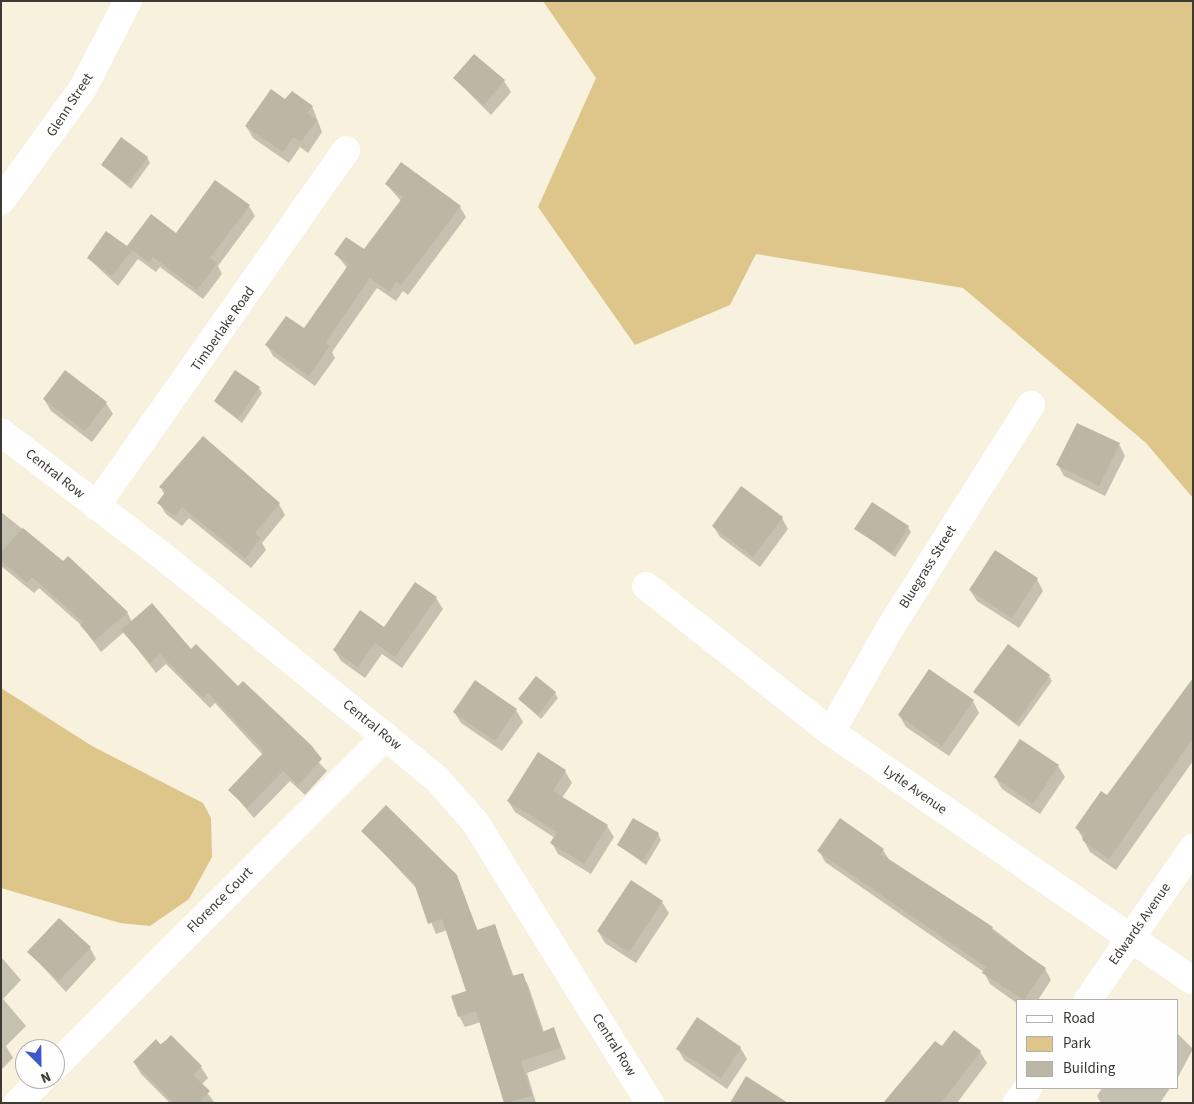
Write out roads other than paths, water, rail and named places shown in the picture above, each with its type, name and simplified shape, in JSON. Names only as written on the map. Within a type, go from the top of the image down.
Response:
[{"type":"street","name":"Glenn Street","points":[[1,201],[83,88],[128,1]]},
{"type":"street","name":"Timberlake Road","points":[[96,506],[146,440],[346,150]]},
{"type":"street","name":"Bluegrass Street","points":[[831,732],[890,628],[1031,405]]},
{"type":"street","name":"Central Row","points":[[1,432],[386,736],[437,779],[475,822],[650,1103]]},
{"type":"street","name":"Lytle Avenue","points":[[646,586],[831,732],[1132,937],[1193,981]]},
{"type":"street","name":"Florence Court","points":[[65,1056],[386,736]]},
{"type":"street","name":"Edwards Avenue","points":[[1089,999],[1193,848]]},
{"type":"street","points":[[18,1103],[32,1089]]},
{"type":"street","points":[[1017,1103],[1027,1089]]}]
